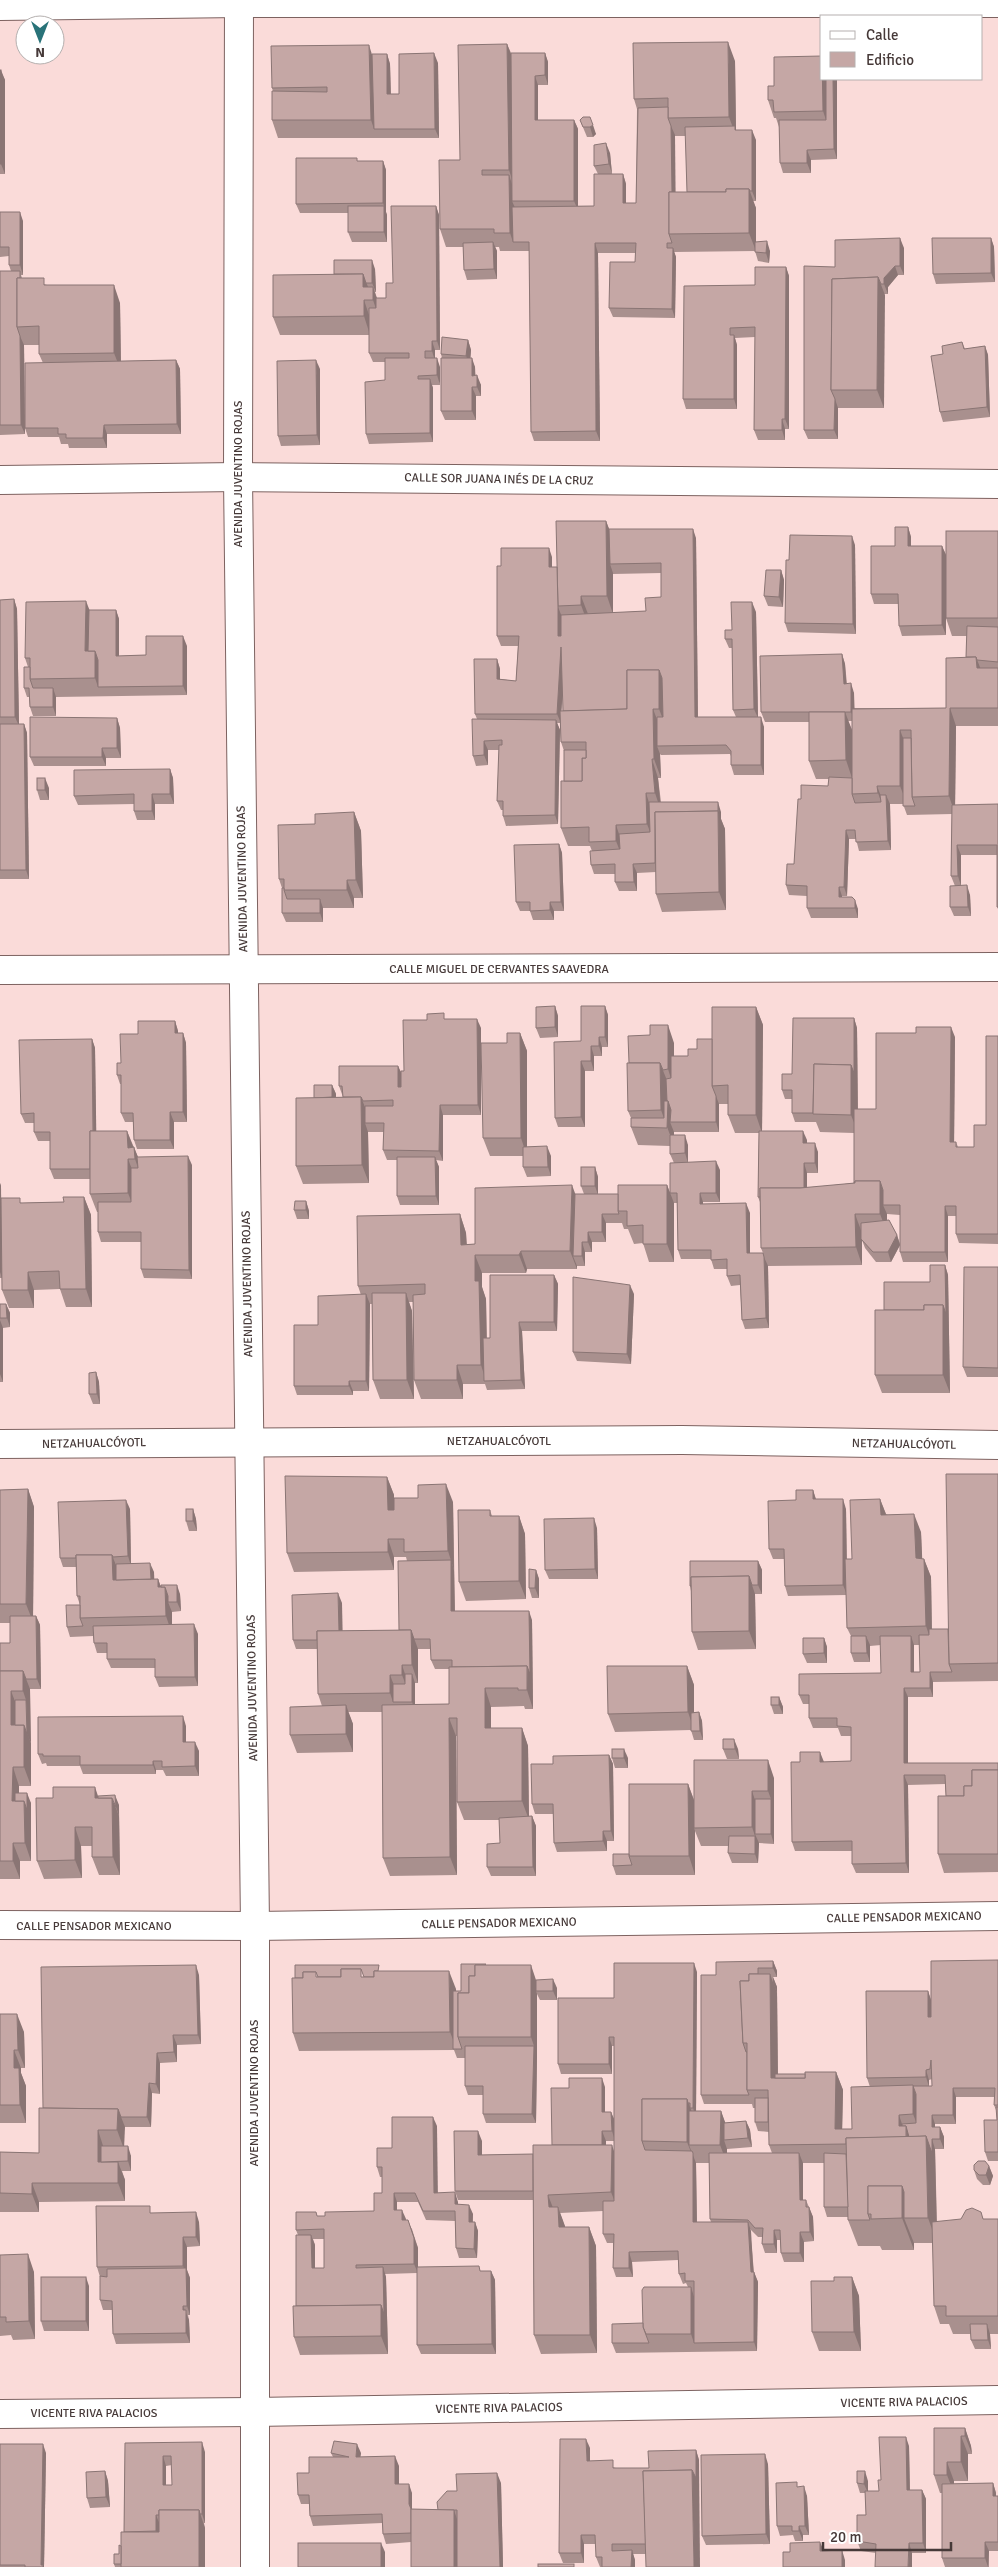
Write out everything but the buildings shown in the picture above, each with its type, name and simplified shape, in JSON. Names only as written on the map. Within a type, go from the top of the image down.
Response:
[{"type":"street","points":[[0,6],[239,2],[998,3]]},
{"type":"street","name":"AVENIDA JUVENTINO ROJAS","points":[[239,2],[238,477],[242,969],[255,1926],[253,2412],[255,2567]]},
{"type":"street","name":"CALLE SOR JUANA INÉS DE LA CRUZ","points":[[0,480],[238,477],[998,484]]},
{"type":"street","name":"CALLE MIGUEL DE CERVANTES SAAVEDRA","points":[[0,970],[998,967]]},
{"type":"street","name":"NETZAHUALCÓYOTL","points":[[0,1444],[249,1441],[682,1440],[998,1445]]},
{"type":"street","name":"CALLE PENSADOR MEXICANO","points":[[0,1925],[255,1926],[998,1916]]},
{"type":"street","name":"VICENTE RIVA PALACIOS","points":[[0,2414],[253,2412],[998,2400]]}]
